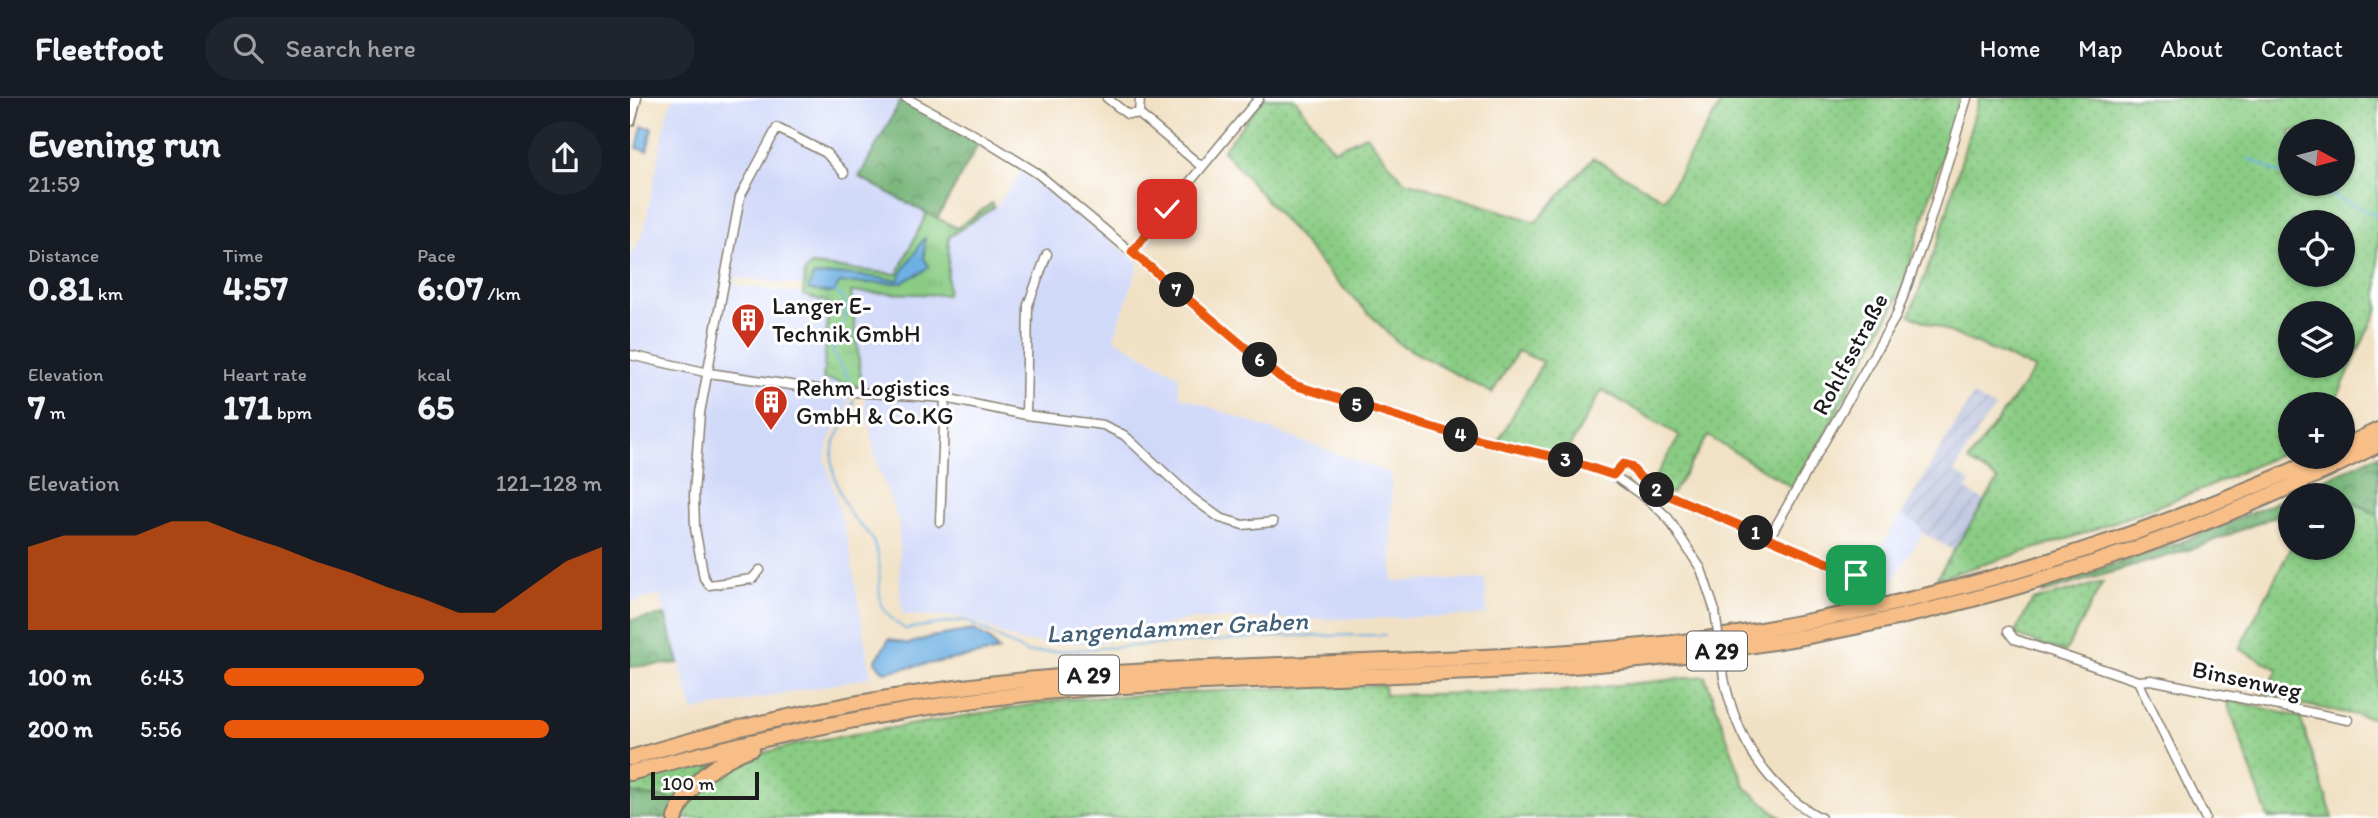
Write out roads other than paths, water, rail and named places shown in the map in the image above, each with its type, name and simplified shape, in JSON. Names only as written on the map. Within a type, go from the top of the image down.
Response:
[{"type":"highway","points":[[2355,441],[2378,430]]},
{"type":"highway","name":"A 29","points":[[630,773],[727,746],[839,722],[997,697],[1106,687],[1494,672],[1624,662],[1740,648],[1854,626],[2023,585],[2196,525],[2334,467],[2378,445]]},
{"type":"highway","name":"A 29","points":[[630,758],[736,730],[841,707],[1008,682],[1167,670],[1548,654],[1678,642],[1774,627],[1915,598],[2024,570],[2101,546],[2188,514],[2295,469]]},
{"type":"highway","points":[[676,818],[688,792],[714,765],[755,747],[830,730],[839,722]]},
{"type":"street","points":[[630,121],[636,98]]},
{"type":"street","points":[[906,98],[982,139],[1037,173],[1280,377],[1294,385],[1447,432],[1567,460],[1613,475],[1650,501],[1668,518],[1701,569],[1715,611],[1724,678],[1734,715],[1754,757],[1779,788],[1821,818]]},
{"type":"street","points":[[1107,98],[1127,114],[1139,114],[1201,166]]},
{"type":"street","points":[[1139,114],[1140,98]]},
{"type":"street","points":[[1132,252],[1259,98]]},
{"type":"street","name":"Rohlfsstraße","points":[[1769,538],[1896,316],[1926,234],[1967,98]]},
{"type":"street","points":[[760,570],[752,579],[709,585],[704,578],[695,528],[694,494],[700,414],[740,198],[777,128],[826,153],[844,173]]},
{"type":"street","points":[[1026,415],[1028,305],[1047,254]]},
{"type":"street","points":[[630,355],[709,373],[825,390],[945,398],[1026,415],[1103,425],[1124,435],[1191,497],[1220,518],[1243,525],[1273,522]]},
{"type":"street","points":[[940,522],[945,398]]},
{"type":"street","points":[[1613,475],[1623,464],[1630,466],[1649,487],[1856,575],[1866,584]]},
{"type":"street","name":"Binsenweg","points":[[2008,631],[2014,639],[2138,681],[2151,680],[2348,720]]},
{"type":"street","points":[[2138,681],[2205,818]]},
{"type":"water","points":[[642,126],[652,128],[647,151],[637,148]]},
{"type":"water","points":[[925,238],[924,258],[929,267],[902,283],[840,283],[833,293],[808,290],[813,276],[846,274],[898,280]]},
{"type":"water","points":[[974,630],[990,640],[999,651],[884,672],[875,662],[889,639],[908,644]]},
{"type":"waterway","points":[[2249,159],[2278,172]]},
{"type":"waterway","points":[[2332,196],[2378,216]]},
{"type":"waterway","name":"Langendammer Graben","points":[[835,290],[846,306],[846,313],[832,352],[849,379]]},
{"type":"waterway","name":"Langendammer Graben","points":[[854,399],[850,414],[835,441],[832,458],[834,472],[850,514],[874,543],[880,568],[879,590],[884,609],[905,629],[965,620],[1027,653],[1286,636],[1385,635]]},
{"type":"place","name":"Langer E- Technik GmbH","points":[[748,350]]},
{"type":"place","name":"Rehm Logistics GmbH & Co.KG","points":[[771,432]]}]
